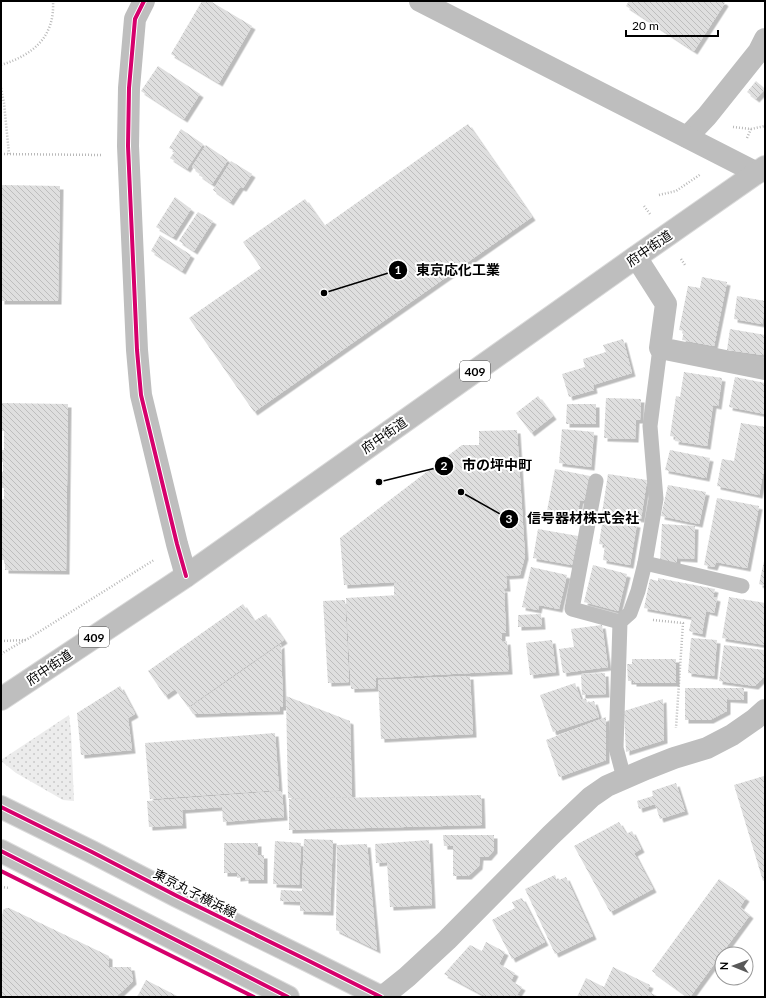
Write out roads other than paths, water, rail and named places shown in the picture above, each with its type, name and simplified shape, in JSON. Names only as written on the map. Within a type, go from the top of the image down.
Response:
[{"type":"main road","points":[[144,1],[135,19],[129,95],[128,146],[137,350],[141,395],[186,576]]},
{"type":"main road","points":[[420,1],[687,137],[761,170]]},
{"type":"main road","points":[[687,137],[754,57],[765,39]]},
{"type":"main road","name":"府中街道","points":[[1,699],[186,576],[761,170]]},
{"type":"main road","points":[[636,257],[666,304],[660,348],[765,369]]},
{"type":"main road","points":[[381,997],[407,978],[573,814],[607,786],[674,758],[707,748],[756,719],[765,710]]},
{"type":"main road","name":"東京丸子横浜線","points":[[1,807],[381,997]]},
{"type":"main road","points":[[1,851],[288,997]]},
{"type":"lane","points":[[624,778],[616,748],[625,617],[638,591],[645,563],[656,499],[650,426],[660,348]]},
{"type":"lane","points":[[596,481],[572,609],[625,617]]},
{"type":"lane","points":[[645,563],[742,586]]},
{"type":"place","name":"東京応化工業","points":[[324,293]]},
{"type":"place","name":"市の坪中町","points":[[379,482]]},
{"type":"place","name":"信号器材株式会社","points":[[461,492]]}]
